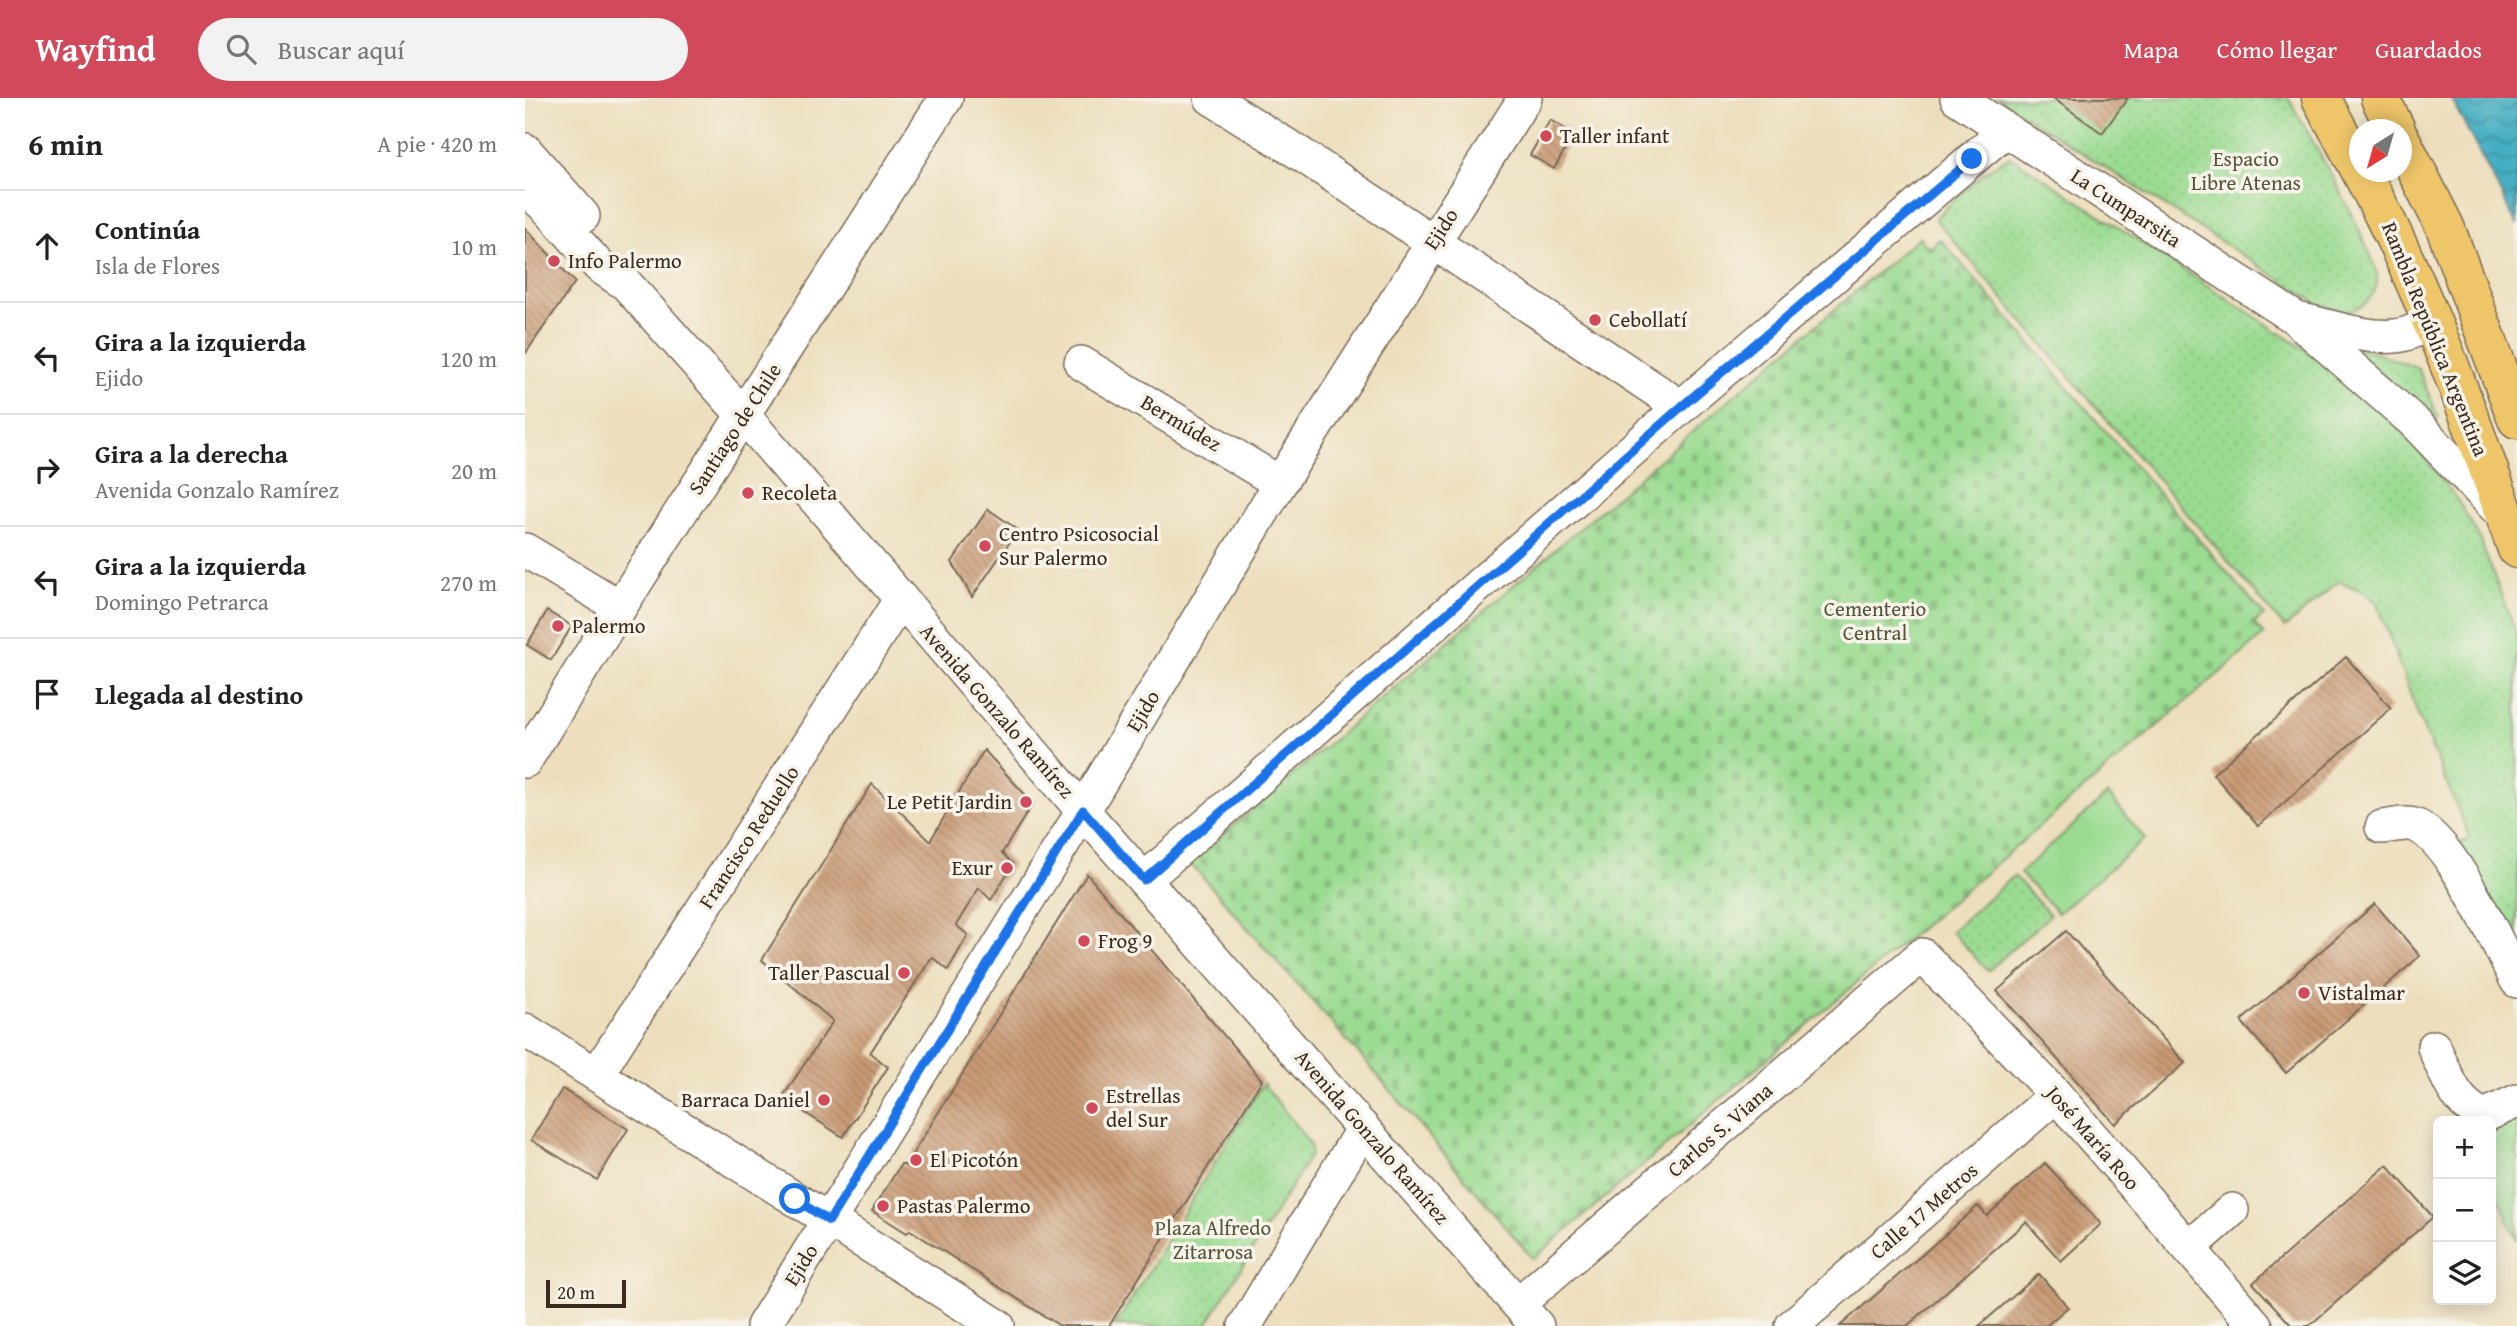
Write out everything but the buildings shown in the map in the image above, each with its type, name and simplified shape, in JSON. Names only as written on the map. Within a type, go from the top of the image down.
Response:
[{"type":"main road","name":"Rambla República Argentina","points":[[2321,98],[2349,150]]},
{"type":"main road","points":[[2380,98],[2390,119]]},
{"type":"main road","points":[[2412,160],[2445,227],[2517,419]]},
{"type":"main road","name":"Rambla República Argentina","points":[[2366,182],[2396,240],[2431,321],[2466,407],[2511,533]]},
{"type":"street","name":"Santiago de Chile","points":[[525,761],[619,607],[946,98]]},
{"type":"street","points":[[1211,98],[1433,241],[1681,407]]},
{"type":"street","name":"Ejido","points":[[763,1326],[1083,810],[1280,484],[1525,98]]},
{"type":"street","name":"La Cumparsita","points":[[1957,98],[2295,318],[2414,422],[2511,533]]},
{"type":"street","points":[[1144,880],[1681,407],[2006,130]]},
{"type":"street","name":"Avenida Gonzalo Ramírez","points":[[525,150],[616,253],[626,285]]},
{"type":"street","name":"Avenida Gonzalo Ramírez","points":[[525,188],[549,210],[599,266],[626,285],[744,416],[1083,810],[1527,1315]]},
{"type":"street","name":"La Cumparsita","points":[[2295,318],[2377,335],[2396,336],[2414,331],[2431,321]]},
{"type":"street","name":"Bermúdez","points":[[1081,363],[1280,484]]},
{"type":"street","points":[[525,550],[619,607]]},
{"type":"street","name":"Francisco Reduello","points":[[597,1074],[901,599]]},
{"type":"street","points":[[2382,827],[2409,824],[2429,833],[2468,886],[2517,981]]},
{"type":"street","name":"José María Roo","points":[[1922,956],[2056,1095],[2256,1326]]},
{"type":"street","name":"Carlos S. Viana","points":[[1527,1315],[1922,956]]},
{"type":"street","points":[[525,1030],[997,1326]]},
{"type":"street","points":[[2434,1047],[2459,1099],[2470,1110],[2484,1116],[2517,1101]]},
{"type":"street","name":"Calle 17 Metros","points":[[1792,1326],[2056,1095]]},
{"type":"street","points":[[1245,1326],[1363,1128]]},
{"type":"street","points":[[2189,1248],[2232,1210]]},
{"type":"green space","name":"Espacio Libre Atenas","points":[[1997,98],[2288,98],[2334,180],[2374,263],[2377,283],[2373,293],[2356,309],[2342,310],[2320,305]]},
{"type":"green space","points":[[2011,157],[2318,358],[2405,433],[2456,498],[2477,533],[2517,635],[2517,961],[2451,848],[2470,838],[2418,715],[2377,603],[2364,592],[2339,581],[2285,628],[1935,219],[1983,174]]},
{"type":"green space","name":"Cementerio Central","points":[[1919,237],[1929,249],[1940,239],[2264,615],[2254,624],[2264,635],[1533,1259],[1367,1063],[1190,863]]},
{"type":"green space","points":[[2345,342],[2418,368],[2438,417],[2436,422]]},
{"type":"green space","points":[[2108,794],[2145,839],[2058,913],[2020,873]]},
{"type":"green space","points":[[2014,876],[2050,915],[1988,971],[1951,931]]},
{"type":"green space","name":"Plaza Alfredo Zitarrosa","points":[[1263,1083],[1310,1144],[1311,1154],[1206,1326],[1115,1326]]},
{"type":"green space","points":[[2517,1114],[2517,1240],[2496,1192],[2496,1125]]},
{"type":"water","points":[[2451,98],[2517,98],[2517,225]]},
{"type":"place","name":"Taller infant","points":[[1546,136]]},
{"type":"place","name":"Info Palermo","points":[[554,261]]},
{"type":"place","name":"Cebollatí","points":[[1595,320]]},
{"type":"place","name":"Recoleta","points":[[748,493]]},
{"type":"place","name":"Centro Psicosocial Sur Palermo","points":[[985,546]]},
{"type":"place","name":"Palermo","points":[[558,626]]},
{"type":"place","name":"Le Petit Jardin","points":[[1026,802]]},
{"type":"place","name":"Exur","points":[[1007,868]]},
{"type":"place","name":"Frog 9","points":[[1084,941]]},
{"type":"place","name":"Taller Pascual","points":[[904,973]]},
{"type":"place","name":"Vistalmar","points":[[2304,993]]},
{"type":"place","name":"Barraca Daniel","points":[[824,1100]]},
{"type":"place","name":"Estrellas del Sur","points":[[1092,1108]]},
{"type":"place","name":"El Picotón","points":[[916,1160]]},
{"type":"place","name":"Pastas Palermo","points":[[883,1206]]},
{"type":"route","points":[[795,1199],[829,1221],[1083,810],[1144,880],[1681,407],[1972,159]]}]
